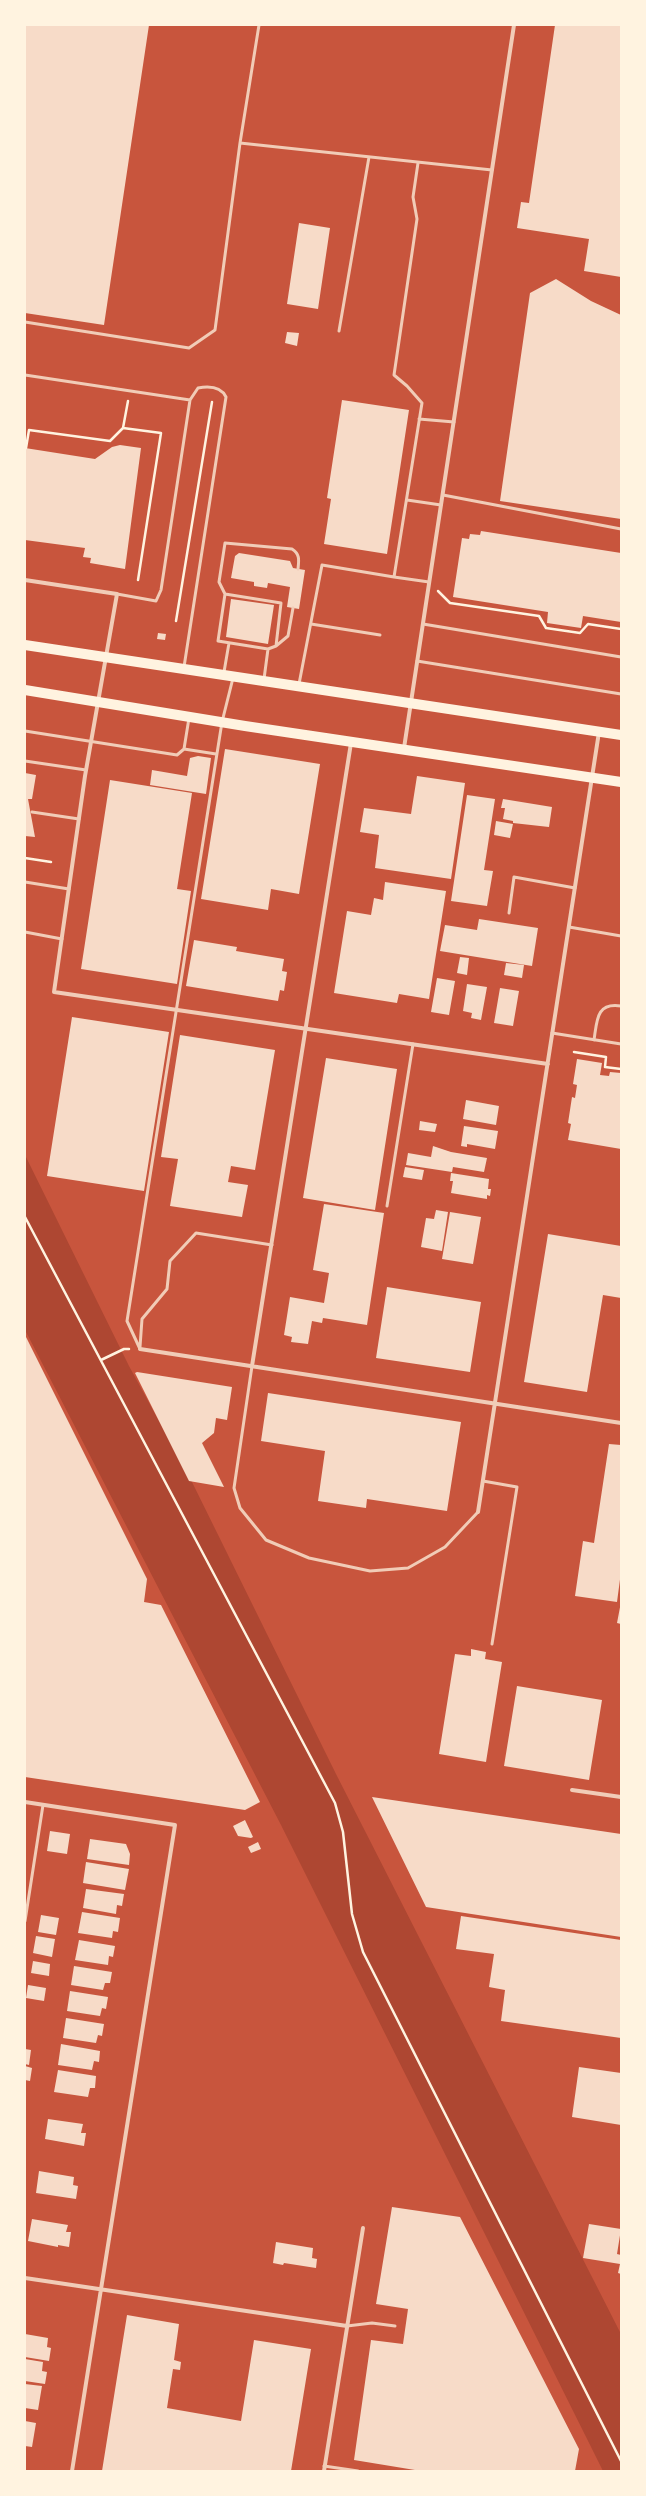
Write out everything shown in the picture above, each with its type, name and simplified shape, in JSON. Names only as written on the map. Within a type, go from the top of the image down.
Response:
[{"type":"main road","points":[[25,645],[621,735]]},
{"type":"main road","points":[[25,690],[189,717],[621,782]]},
{"type":"street","points":[[404,750],[514,25]]},
{"type":"street","points":[[25,580],[117,594],[107,658],[90,743],[54,992],[548,1064]]},
{"type":"street","points":[[478,1512],[599,732]]},
{"type":"street","points":[[252,1366],[351,742]]},
{"type":"street","points":[[140,1349],[621,1423]]},
{"type":"street","points":[[572,1790],[621,1797]]},
{"type":"street","points":[[25,1802],[174,1825],[102,2290],[72,2471]]},
{"type":"street","points":[[324,2471],[363,2228]]},
{"type":"street","points":[[25,2278],[347,2326]]},
{"type":"lane","points":[[25,322],[189,348],[216,330],[240,142],[258,25]]},
{"type":"lane","points":[[240,142],[492,170]]},
{"type":"lane","points":[[339,331],[369,157]]},
{"type":"lane","points":[[394,577],[422,403],[407,386],[394,376],[417,219],[412,197],[418,162]]},
{"type":"lane","points":[[25,375],[190,400]]},
{"type":"lane","points":[[117,594],[156,601],[161,590],[190,400],[198,388],[216,388],[224,392],[226,397],[184,669]]},
{"type":"lane","points":[[420,419],[454,422]]},
{"type":"lane","points":[[442,495],[621,529]]},
{"type":"lane","points":[[407,500],[441,504]]},
{"type":"lane","points":[[293,608],[288,636],[276,646],[268,649],[218,641],[225,594],[219,582],[225,543],[292,548],[297,552],[299,559],[298,569]]},
{"type":"lane","points":[[299,686],[322,565],[429,582]]},
{"type":"lane","points":[[225,594],[249,600],[281,603],[276,646]]},
{"type":"lane","points":[[311,624],[380,635]]},
{"type":"lane","points":[[423,624],[621,657]]},
{"type":"lane","points":[[243,645],[244,640]]},
{"type":"lane","points":[[223,675],[229,643]]},
{"type":"lane","points":[[263,681],[268,649]]},
{"type":"lane","points":[[418,661],[621,694]]},
{"type":"lane","points":[[140,1349],[127,1321],[216,754],[222,722],[234,676]]},
{"type":"lane","points":[[25,731],[90,743],[177,755],[184,749],[189,717]]},
{"type":"lane","points":[[184,749],[216,754]]},
{"type":"lane","points":[[25,761],[86,770]]},
{"type":"lane","points":[[32,812],[79,819]]},
{"type":"lane","points":[[509,912],[514,877],[575,888]]},
{"type":"lane","points":[[25,882],[69,889]]},
{"type":"lane","points":[[569,927],[621,936]]},
{"type":"lane","points":[[25,932],[62,939]]},
{"type":"lane","points":[[594,1040],[598,1015],[602,1009],[612,1005],[621,1006]]},
{"type":"lane","points":[[552,1033],[621,1044]]},
{"type":"lane","points":[[387,1206],[413,1044]]},
{"type":"lane","points":[[140,1349],[142,1319],[167,1289],[170,1261],[196,1233],[272,1245]]},
{"type":"lane","points":[[252,1366],[234,1488],[240,1508],[266,1540],[309,1558],[370,1571],[408,1568],[445,1547],[478,1512]]},
{"type":"lane","points":[[483,1481],[517,1487],[492,1644]]},
{"type":"lane","points":[[25,1921],[43,1805]]},
{"type":"lane","points":[[347,2326],[372,2323],[395,2326]]},
{"type":"lane","points":[[324,2466],[358,2471]]},
{"type":"path","points":[[26,448],[29,430],[110,441],[123,428],[130,391]]},
{"type":"path","points":[[176,622],[212,402]]},
{"type":"path","points":[[123,428],[161,433],[138,580]]},
{"type":"path","points":[[429,582],[450,603],[539,616],[546,628],[580,633],[588,624],[621,629]]},
{"type":"path","points":[[25,858],[51,862]]},
{"type":"path","points":[[574,1052],[606,1057],[605,1067],[621,1069]]},
{"type":"path","points":[[25,1217],[335,1803],[343,1832],[352,1914],[364,1952],[621,2461]]},
{"type":"path","points":[[100,1360],[124,1349],[140,1349]]},
{"type":"shaded area","points":[[25,1155],[129,1366],[191,1480],[336,1774],[621,2334],[621,2471],[603,2471],[281,1825],[25,1330]]},
{"type":"building","points":[[25,25],[149,25],[104,325],[25,313]]},
{"type":"building","points":[[555,25],[621,25],[621,277],[584,271],[589,239],[517,228],[521,202],[529,203]]},
{"type":"building","points":[[299,223],[330,228],[318,309],[287,304]]},
{"type":"building","points":[[556,279],[591,301],[621,315],[621,519],[500,501],[530,293]]},
{"type":"building","points":[[287,332],[299,333],[297,346],[285,343]]},
{"type":"building","points":[[342,400],[409,410],[387,554],[324,544],[331,499],[327,498]]},
{"type":"building","points":[[120,445],[141,448],[125,569],[90,563],[91,558],[83,557],[85,548],[25,540],[25,448],[95,459],[112,447]]},
{"type":"building","points":[[481,531],[621,553],[621,622],[583,616],[581,628],[547,623],[548,612],[453,597],[462,538],[469,539],[470,534],[480,535]]},
{"type":"building","points":[[239,553],[290,561],[293,568],[305,570],[299,609],[287,607],[290,587],[268,583],[267,588],[254,586],[254,582],[231,578],[235,556]]},
{"type":"building","points":[[231,599],[274,605],[268,644],[226,637]]},
{"type":"building","points":[[158,633],[166,634],[165,640],[157,639]]},
{"type":"building","points":[[225,749],[320,764],[299,894],[271,889],[268,910],[201,899]]},
{"type":"building","points":[[198,756],[211,758],[206,794],[150,785],[152,770],[187,776],[190,758]]},
{"type":"building","points":[[25,773],[36,775],[32,799],[28,799],[35,837],[25,836]]},
{"type":"building","points":[[417,776],[465,783],[451,879],[375,868],[379,835],[360,832],[364,808],[411,814]]},
{"type":"building","points":[[110,780],[192,793],[177,889],[191,891],[177,984],[81,969]]},
{"type":"building","points":[[467,795],[495,799],[484,870],[493,871],[487,906],[451,901]]},
{"type":"building","points":[[503,799],[552,807],[549,827],[513,823],[513,821],[503,819],[505,808],[501,808]]},
{"type":"building","points":[[496,821],[513,824],[510,838],[494,835]]},
{"type":"building","points":[[385,882],[446,891],[429,999],[399,994],[397,1003],[334,993],[347,911],[371,915],[374,898],[383,900]]},
{"type":"building","points":[[479,919],[538,928],[532,966],[440,951],[445,925],[477,930]]},
{"type":"building","points":[[194,940],[237,947],[236,951],[284,959],[282,971],[287,972],[284,991],[280,990],[278,1001],[186,986]]},
{"type":"building","points":[[460,957],[469,958],[467,975],[457,973]]},
{"type":"building","points":[[506,963],[524,965],[522,978],[504,975]]},
{"type":"building","points":[[437,978],[455,981],[449,1015],[431,1012]]},
{"type":"building","points":[[467,984],[487,987],[481,1020],[471,1018],[472,1013],[463,1011]]},
{"type":"building","points":[[500,988],[519,991],[513,1026],[494,1023]]},
{"type":"building","points":[[72,1017],[169,1032],[144,1191],[47,1176]]},
{"type":"building","points":[[180,1035],[275,1050],[255,1170],[231,1166],[228,1182],[248,1185],[242,1217],[170,1206],[178,1159],[161,1157]]},
{"type":"building","points":[[326,1058],[397,1069],[375,1210],[303,1198]]},
{"type":"building","points":[[577,1059],[602,1063],[600,1075],[609,1076],[610,1072],[621,1073],[621,1149],[568,1140],[571,1124],[568,1123],[572,1097],[575,1098],[577,1085],[573,1084]]},
{"type":"building","points":[[466,1100],[499,1106],[496,1125],[463,1119]]},
{"type":"building","points":[[420,1121],[437,1124],[435,1132],[419,1130]]},
{"type":"building","points":[[464,1126],[498,1131],[495,1149],[467,1144],[467,1147],[461,1146]]},
{"type":"building","points":[[433,1146],[451,1152],[487,1158],[484,1172],[453,1167],[452,1172],[406,1165],[408,1153],[431,1157]]},
{"type":"building","points":[[405,1167],[424,1170],[422,1180],[403,1177]]},
{"type":"building","points":[[451,1173],[489,1179],[488,1189],[491,1189],[490,1196],[487,1195],[487,1199],[451,1193],[453,1181],[450,1181]]},
{"type":"building","points":[[324,1204],[384,1213],[367,1325],[323,1318],[322,1323],[312,1321],[308,1344],[291,1342],[292,1337],[284,1335],[290,1297],[324,1303],[329,1273],[313,1270]]},
{"type":"building","points":[[436,1210],[448,1212],[442,1251],[421,1247],[426,1218],[434,1219]]},
{"type":"building","points":[[450,1212],[481,1217],[473,1264],[442,1259]]},
{"type":"building","points":[[548,1234],[621,1246],[621,1298],[603,1295],[587,1392],[524,1382]]},
{"type":"building","points":[[387,1287],[481,1302],[470,1372],[376,1358]]},
{"type":"building","points":[[25,1335],[147,1579],[144,1602],[161,1605],[260,1802],[245,1810],[25,1777]]},
{"type":"building","points":[[137,1372],[232,1387],[227,1420],[216,1418],[214,1433],[202,1443],[224,1487],[189,1481],[135,1373]]},
{"type":"building","points":[[268,1393],[461,1422],[447,1511],[367,1499],[366,1508],[318,1501],[325,1451],[261,1441]]},
{"type":"building","points":[[609,1444],[621,1445],[621,1572],[617,1602],[575,1596],[583,1541],[594,1543]]},
{"type":"building","points":[[621,1602],[621,1624],[617,1623]]},
{"type":"building","points":[[471,1649],[486,1652],[485,1659],[502,1662],[486,1762],[439,1754],[455,1654],[471,1656]]},
{"type":"building","points":[[517,1686],[602,1700],[589,1780],[504,1766]]},
{"type":"building","points":[[372,1797],[621,1834],[621,1937],[426,1907]]},
{"type":"building","points":[[245,1820],[253,1837],[251,1838],[238,1836],[233,1826]]},
{"type":"building","points":[[50,1831],[70,1834],[67,1854],[47,1851]]},
{"type":"building","points":[[90,1839],[126,1844],[130,1854],[129,1865],[87,1859]]},
{"type":"building","points":[[258,1842],[261,1849],[251,1853],[248,1847]]},
{"type":"building","points":[[86,1862],[129,1869],[125,1890],[83,1883]]},
{"type":"building","points":[[86,1889],[124,1894],[122,1906],[117,1905],[116,1914],[83,1908]]},
{"type":"building","points":[[82,1912],[120,1918],[118,1932],[113,1931],[112,1938],[78,1933]]},
{"type":"building","points":[[41,1915],[59,1918],[56,1935],[38,1932]]},
{"type":"building","points":[[461,1916],[621,1940],[621,2038],[501,2021],[505,1990],[489,1987],[494,1954],[456,1949]]},
{"type":"building","points":[[36,1936],[55,1939],[52,1957],[33,1953]]},
{"type":"building","points":[[79,1940],[115,1946],[113,1957],[109,1956],[108,1965],[75,1960]]},
{"type":"building","points":[[33,1961],[50,1964],[49,1976],[31,1973]]},
{"type":"building","points":[[74,1966],[112,1972],[110,1983],[105,1983],[103,1990],[71,1985]]},
{"type":"building","points":[[28,1985],[46,1988],[44,2001],[26,1998]]},
{"type":"building","points":[[70,1991],[108,1997],[106,2009],[102,2008],[100,2016],[67,2011]]},
{"type":"building","points":[[66,2018],[104,2024],[102,2036],[98,2035],[96,2043],[63,2038]]},
{"type":"building","points":[[61,2044],[100,2051],[99,2062],[94,2061],[92,2070],[58,2065]]},
{"type":"building","points":[[25,2049],[31,2050],[29,2065],[25,2064]]},
{"type":"building","points":[[25,2066],[32,2068],[30,2081],[25,2080]]},
{"type":"building","points":[[579,2067],[621,2073],[621,2125],[572,2117]]},
{"type":"building","points":[[58,2070],[96,2076],[95,2088],[90,2088],[88,2097],[54,2092]]},
{"type":"building","points":[[48,2119],[83,2124],[81,2133],[86,2133],[84,2146],[45,2139]]},
{"type":"building","points":[[39,2171],[74,2177],[73,2185],[78,2186],[76,2199],[36,2193]]},
{"type":"building","points":[[392,2207],[460,2217],[579,2449],[575,2471],[421,2471],[354,2460],[371,2340],[403,2344],[408,2309],[376,2304]]},
{"type":"building","points":[[32,2219],[68,2225],[66,2232],[71,2232],[69,2247],[58,2245],[58,2247],[28,2241]]},
{"type":"building","points":[[589,2224],[621,2229],[617,2254],[621,2255],[621,2274],[618,2273],[620,2264],[583,2258]]},
{"type":"building","points":[[276,2242],[313,2248],[312,2258],[317,2259],[316,2268],[284,2263],[283,2265],[273,2263]]},
{"type":"building","points":[[127,2315],[179,2324],[174,2360],[181,2362],[180,2370],[173,2369],[167,2408],[241,2421],[254,2340],[311,2349],[291,2471],[102,2471]]},
{"type":"building","points":[[25,2334],[48,2338],[47,2347],[51,2348],[49,2361],[25,2357]]},
{"type":"building","points":[[25,2359],[43,2362],[42,2371],[47,2372],[45,2384],[25,2381]]},
{"type":"building","points":[[25,2384],[42,2386],[38,2410],[25,2408]]},
{"type":"building","points":[[25,2421],[36,2423],[32,2447],[25,2446]]}]
